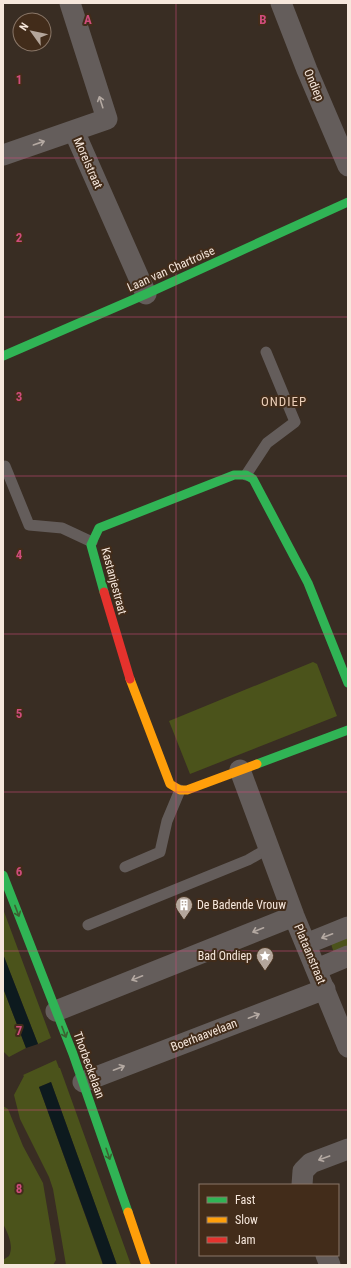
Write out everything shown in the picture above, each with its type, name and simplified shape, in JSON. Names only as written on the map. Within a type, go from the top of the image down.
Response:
[{"type":"street","name":"Morelstraat","points":[[70,3],[107,119],[74,130],[146,294]]},
{"type":"street","name":"Ondiep","points":[[281,3],[307,70],[348,166]]},
{"type":"street","points":[[3,155],[74,130]]},
{"type":"street","name":"Laan van Chartroise","points":[[3,356],[146,294],[348,202]]},
{"type":"street","points":[[246,475],[253,478],[308,582],[343,654],[348,683]]},
{"type":"street","name":"Kastanjestraat","points":[[180,790],[170,784],[125,667],[91,545],[99,528],[234,476],[246,475]]},
{"type":"street","points":[[180,790],[187,790],[348,730]]},
{"type":"street","name":"Plataanstraat","points":[[240,770],[294,916],[317,969],[348,1048]]},
{"type":"street","name":"Thorbeckelaan","points":[[3,875],[83,1082],[146,1265]]},
{"type":"street","points":[[56,1011],[294,916]]},
{"type":"street","points":[[306,944],[348,927]]},
{"type":"street","points":[[317,969],[348,956]]},
{"type":"street","name":"Boerhaavelaan","points":[[83,1082],[325,989]]},
{"type":"street","points":[[303,1178],[311,1163],[348,1149]]},
{"type":"lane","points":[[246,475],[267,443],[295,422],[266,352]]},
{"type":"lane","points":[[5,466],[30,525],[62,528],[92,542]]},
{"type":"lane","points":[[125,867],[160,852],[167,821],[180,790]]},
{"type":"lane","points":[[88,925],[248,860],[269,848]]},
{"type":"green space","points":[[313,662],[317,664],[337,716],[190,774],[169,721]]},
{"type":"green space","points":[[3,909],[51,1038],[38,1044],[3,954]]},
{"type":"green space","points":[[348,933],[348,948],[334,953],[330,941]]},
{"type":"green space","points":[[3,988],[26,1048],[9,1057],[3,1051]]},
{"type":"green space","points":[[56,1060],[131,1265],[117,1265],[51,1082],[39,1087],[103,1265],[66,1265],[53,1189],[49,1177],[20,1119],[14,1095],[24,1076],[23,1075]]},
{"type":"green space","points":[[3,1106],[8,1109],[23,1146],[43,1183],[56,1260],[53,1265],[3,1265],[3,1260],[9,1256],[11,1244],[3,1224]]},
{"type":"shaded area","points":[[3,954],[38,1044],[26,1048],[3,988]]},
{"type":"shaded area","points":[[51,1082],[117,1265],[103,1265],[39,1087]]},
{"type":"traffic: fast","points":[[3,356],[146,294],[348,202]]},
{"type":"traffic: fast","points":[[104,592],[91,545],[99,528],[234,475],[246,475],[253,479],[308,583],[348,683]]},
{"type":"traffic: fast","points":[[257,764],[348,730]]},
{"type":"traffic: fast","points":[[3,875],[73,1054],[128,1212]]},
{"type":"traffic: slow","points":[[130,679],[170,784],[180,790],[187,790],[257,764]]},
{"type":"traffic: slow","points":[[128,1212],[146,1265]]},
{"type":"traffic: jam","points":[[104,592],[130,679]]},
{"type":"place","name":"De Badende Vrouw","points":[[184,920]]},
{"type":"place","name":"Bad Ondiep","points":[[265,971]]},
{"type":"district","name":"ONDIEP","points":[[284,401]]}]
